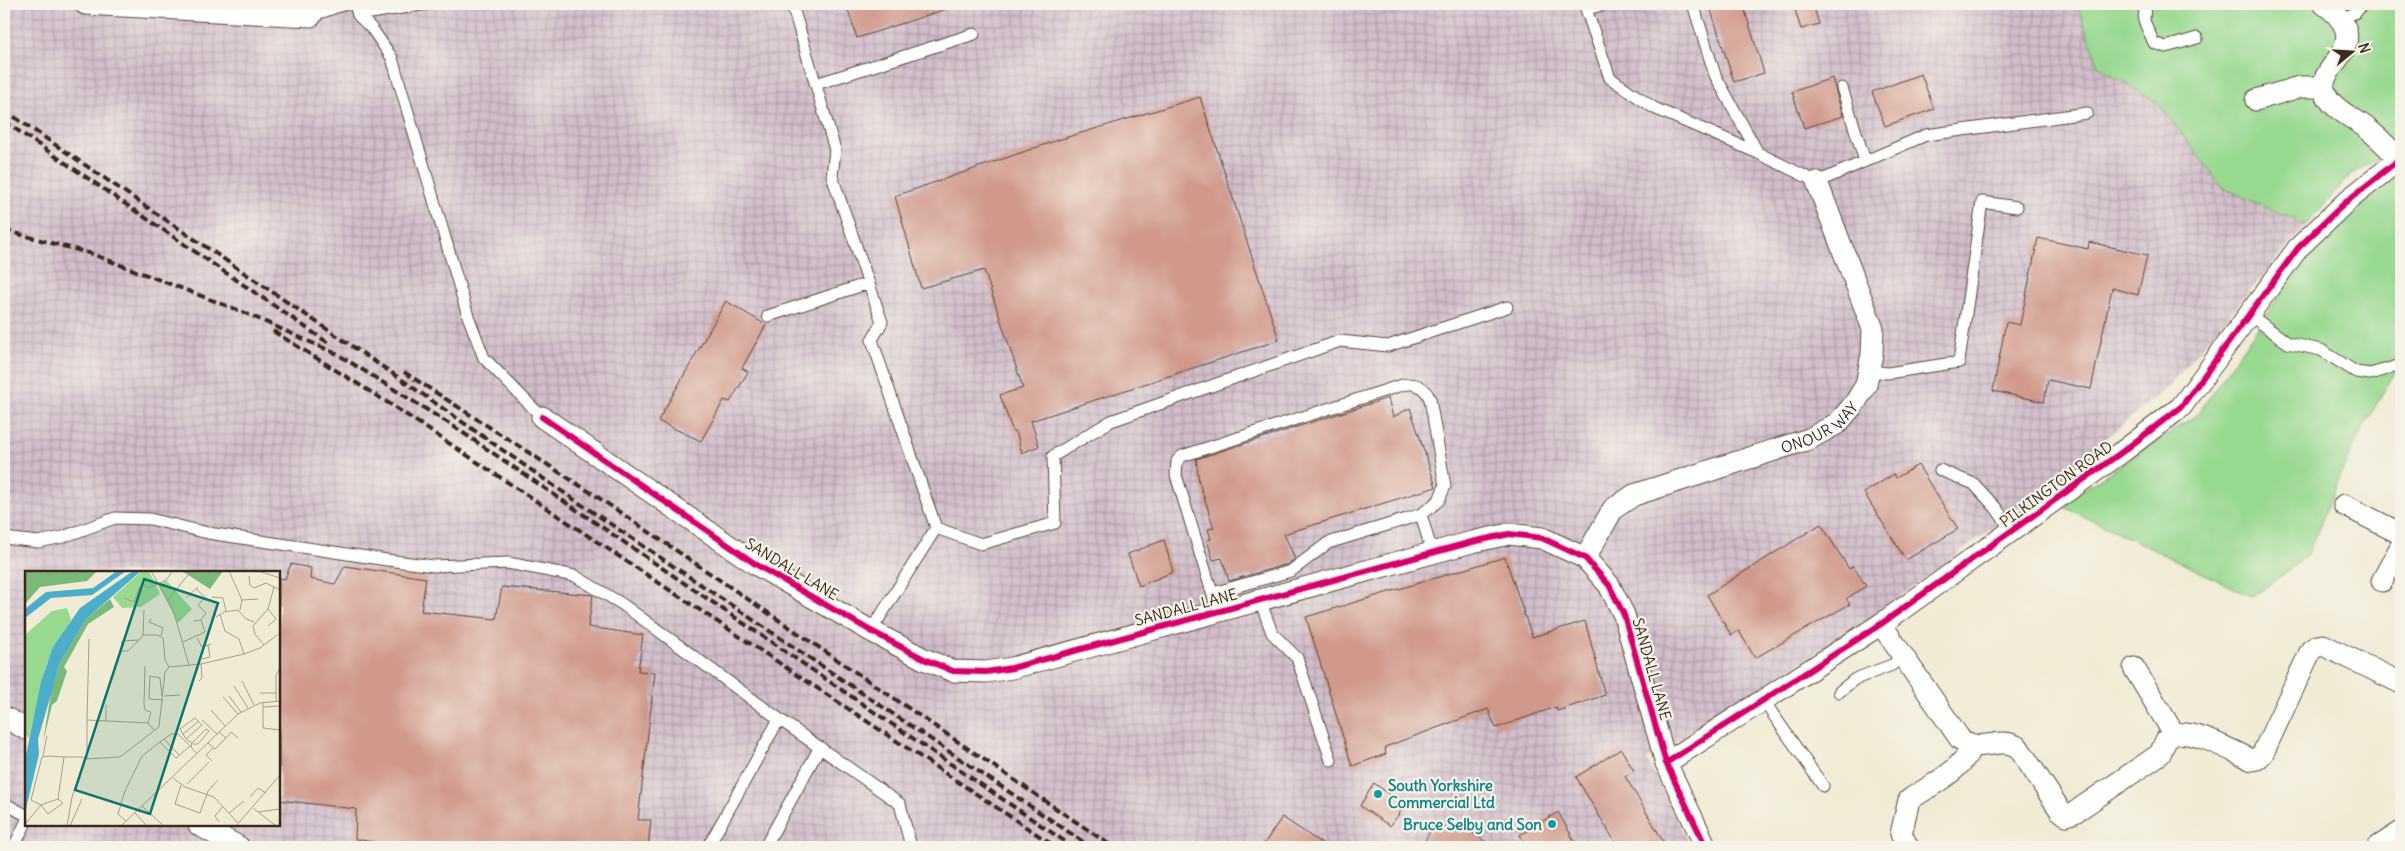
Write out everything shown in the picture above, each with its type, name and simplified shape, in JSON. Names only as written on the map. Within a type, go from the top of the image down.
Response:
[{"type":"street","points":[[85,4],[311,16]]},
{"type":"street","points":[[2324,4],[2334,11],[2341,20],[2347,38],[2346,45],[2327,76],[2323,88],[2332,103],[2371,131],[2401,160]]},
{"type":"street","points":[[2256,100],[2299,87],[2323,88]]},
{"type":"street","name":"PILKINGTON ROAD","points":[[1666,763],[1881,624],[2122,452],[2181,407],[2298,248],[2347,201],[2401,160]]},
{"type":"street","name":"ONOUR WAY","points":[[1584,558],[1613,509],[1634,495],[1809,439],[1838,423],[1855,403],[1866,385],[1873,329],[1817,182]]},
{"type":"street","name":"SANDALL LANE","points":[[542,417],[758,565],[924,660],[953,670],[986,672],[1012,668],[1216,602],[1260,600],[1509,534],[1542,538],[1584,558],[1609,585],[1624,615],[1666,763],[1706,847]]},
{"type":"street","points":[[2344,505],[2401,534]]},
{"type":"street","points":[[2382,581],[2401,546]]},
{"type":"street","points":[[1881,624],[1960,739],[1971,746],[1982,747],[2008,742],[2018,747],[2066,815],[2075,812],[2160,754],[2166,740],[2174,734],[2184,732],[2252,760],[2257,759],[2263,753],[2311,650],[2317,646],[2323,645],[2401,683]]},
{"type":"street","points":[[2134,668],[2174,734]]},
{"type":"street","points":[[4,717],[25,728]]},
{"type":"street","points":[[1908,847],[1901,834],[1909,800],[1968,756],[1971,746]]},
{"type":"street","points":[[201,826],[239,847]]},
{"type":"street","points":[[2378,847],[2401,832]]},
{"type":"lane","points":[[311,16],[345,4]]},
{"type":"lane","points":[[355,4],[358,15],[373,30],[392,58],[468,316],[484,358],[542,417]]},
{"type":"lane","points":[[358,15],[427,4]]},
{"type":"lane","points":[[792,4],[835,150],[832,176],[882,322],[872,340],[936,528]]},
{"type":"lane","points":[[1606,4],[1586,9],[1610,78],[1654,108],[1758,153],[1817,182],[1926,135],[2087,114]]},
{"type":"lane","points":[[1693,4],[1715,75],[1758,153]]},
{"type":"lane","points":[[2145,4],[2144,21],[2154,43],[2166,47],[2197,38]]},
{"type":"lane","points":[[2341,20],[2356,12],[2362,4]]},
{"type":"lane","points":[[816,84],[974,34]]},
{"type":"lane","points":[[1842,88],[1865,161]]},
{"type":"lane","points":[[1869,371],[1888,373],[1959,362],[1982,202],[2017,207]]},
{"type":"lane","points":[[768,316],[869,283]]},
{"type":"lane","points":[[936,528],[982,544],[1055,523],[1053,456],[1111,421],[1340,341],[1388,346],[1507,307]]},
{"type":"lane","points":[[2250,315],[2288,342],[2321,350],[2356,372],[2370,374],[2401,365]]},
{"type":"lane","points":[[1402,385],[1417,385],[1426,391],[1430,399],[1444,486],[1439,500],[1421,514],[1328,543],[1291,571],[1216,602],[1176,475],[1177,462],[1189,452],[1402,385]]},
{"type":"lane","points":[[1940,470],[1974,484],[1996,508],[2012,531]]},
{"type":"lane","points":[[1421,514],[1432,553]]},
{"type":"lane","points":[[4,538],[38,542],[63,537],[115,518],[150,519],[208,533],[387,560],[434,566],[508,563],[575,576],[622,604],[779,719],[900,804],[911,847]]},
{"type":"lane","points":[[871,631],[936,528]]},
{"type":"lane","points":[[1260,600],[1272,633],[1297,658],[1331,760]]},
{"type":"lane","points":[[1839,692],[1855,679],[1892,665],[1903,656]]},
{"type":"lane","points":[[1763,700],[1822,786]]},
{"type":"lane","points":[[708,847],[779,719]]},
{"type":"lane","points":[[765,847],[820,747]]},
{"type":"lane","points":[[4,803],[25,814]]},
{"type":"lane","points":[[14,847],[25,824]]},
{"type":"shaded area","points":[[4,4],[2077,4],[2099,67],[2158,103],[2223,188],[2306,225],[2169,386],[2040,493],[1871,618],[1647,760],[1691,847],[4,847]]},
{"type":"green space","points":[[2077,4],[2401,4],[2401,142],[2399,146],[2351,174],[2306,225],[2223,188],[2158,103],[2099,67]]},
{"type":"green space","points":[[2399,176],[2401,178],[2401,361],[2352,448],[2307,556],[2253,597],[2060,505],[2198,414],[2306,257],[2382,184]]},
{"type":"building","points":[[846,4],[952,4],[953,7],[857,38]]},
{"type":"building","points":[[1709,4],[1743,4],[1764,73],[1734,82]]},
{"type":"building","points":[[1793,4],[1813,4],[1819,24],[1801,29]]},
{"type":"building","points":[[1921,74],[1934,109],[1885,126],[1872,92]]},
{"type":"building","points":[[1832,78],[1843,116],[1804,128],[1792,92]]},
{"type":"building","points":[[1200,97],[1279,340],[1031,421],[1039,446],[1022,453],[1016,431],[1013,432],[1000,395],[1023,388],[984,270],[921,288],[895,196],[1058,140]]},
{"type":"building","points":[[2038,238],[2088,249],[2089,242],[2147,255],[2138,295],[2112,288],[2091,389],[2048,380],[2044,402],[1993,391],[2006,322],[2020,325]]},
{"type":"building","points":[[726,301],[766,325],[742,368],[748,372],[730,402],[724,400],[701,441],[658,421]]},
{"type":"building","points":[[1388,398],[1393,417],[1410,408],[1436,487],[1284,534],[1295,559],[1288,564],[1229,581],[1222,558],[1213,560],[1207,540],[1211,539],[1208,529],[1214,528],[1199,482],[1196,459]]},
{"type":"building","points":[[1918,465],[1958,529],[1906,560],[1864,493],[1894,474],[1896,478]]},
{"type":"building","points":[[1821,524],[1849,569],[1853,566],[1866,586],[1846,599],[1850,604],[1755,658],[1739,631],[1731,635],[1707,595]]},
{"type":"building","points":[[1164,540],[1173,572],[1139,586],[1128,554]]},
{"type":"building","points":[[1505,557],[1532,637],[1585,621],[1605,695],[1557,711],[1556,707],[1496,728],[1488,709],[1385,747],[1386,754],[1352,766],[1306,617]]},
{"type":"building","points":[[291,564],[311,568],[310,579],[335,584],[345,566],[426,578],[421,611],[496,619],[502,587],[593,595],[588,627],[643,635],[638,671],[655,672],[638,820],[651,820],[648,847],[379,847],[380,843],[355,839],[356,809],[280,800],[280,578],[285,579]]},
{"type":"building","points":[[1621,749],[1634,771],[1625,776],[1663,841],[1653,847],[1618,847],[1576,777]]},
{"type":"building","name":"South Yorkshire Commercial Ltd","points":[[1374,783],[1405,806],[1390,826],[1360,806]]},
{"type":"building","name":"Bruce Selby and Son","points":[[1558,812],[1575,842],[1566,847],[1527,847],[1520,835]]},
{"type":"building","points":[[1282,817],[1327,847],[1262,847]]},
{"type":"building","points":[[1458,824],[1494,847],[1421,847],[1431,830]]},
{"type":"railway","points":[[4,110],[405,382],[557,488],[1091,847]]},
{"type":"railway","points":[[4,121],[330,344]]},
{"type":"railway","points":[[4,230],[92,254],[243,312],[337,354],[453,426],[1073,847]]},
{"type":"railway","points":[[273,331],[390,404],[1056,847]]},
{"type":"railway","points":[[404,372],[596,496],[1113,847]]},
{"type":"cycle path","points":[[1666,763],[1881,624],[2122,452],[2181,407],[2298,248],[2347,201],[2401,158]]},
{"type":"cycle path","points":[[542,417],[757,565],[871,631],[924,659],[953,671],[986,672],[1012,668],[1472,542],[1509,534],[1542,538],[1585,558],[1609,585],[1624,615],[1666,763],[1706,847]]},
{"type":"place","name":"South Yorkshire Commercial Ltd","points":[[1378,794]]},
{"type":"place","name":"Bruce Selby and Son","points":[[1552,824]]}]
